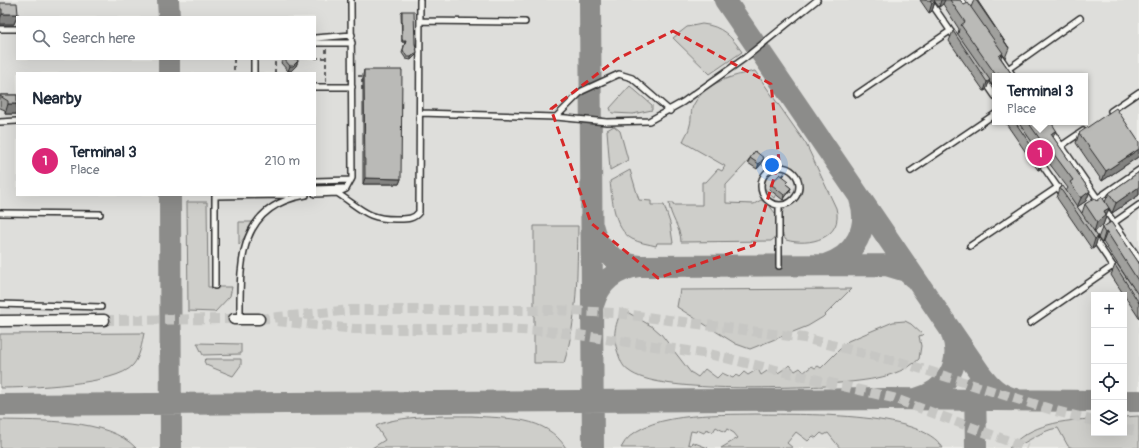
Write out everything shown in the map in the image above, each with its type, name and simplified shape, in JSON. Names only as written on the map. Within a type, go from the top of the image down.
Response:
[{"type":"street","points":[[237,319],[259,319]]},
{"type":"street","points":[[0,321],[104,320]]},
{"type":"lane","points":[[316,194],[337,193],[346,189],[350,182],[353,167],[351,0]]},
{"type":"lane","points":[[337,193],[361,210],[376,218],[407,219],[417,215],[420,204],[420,0]]},
{"type":"lane","points":[[420,113],[556,117],[607,122],[649,121],[670,111],[745,58],[817,0]]},
{"type":"lane","points":[[929,0],[959,44]]},
{"type":"lane","points":[[961,0],[970,12]]},
{"type":"lane","points":[[1008,69],[1080,18]]},
{"type":"lane","points":[[420,21],[525,22]]},
{"type":"lane","points":[[0,29],[16,29]]},
{"type":"lane","points":[[858,94],[950,31]]},
{"type":"lane","points":[[316,38],[352,35]]},
{"type":"lane","points":[[316,43],[352,44]]},
{"type":"lane","points":[[996,50],[1011,73]]},
{"type":"lane","points":[[254,60],[254,72]]},
{"type":"lane","points":[[556,117],[582,91],[619,74],[632,78],[670,111]]},
{"type":"lane","points":[[982,76],[992,91]]},
{"type":"lane","points":[[316,87],[352,87]]},
{"type":"lane","points":[[1107,115],[1139,92]]},
{"type":"lane","points":[[911,171],[992,116]]},
{"type":"lane","points":[[0,122],[16,121]]},
{"type":"lane","points":[[1047,125],[1139,260]]},
{"type":"lane","points":[[1061,146],[1087,128]]},
{"type":"lane","points":[[1036,155],[1067,200]]},
{"type":"lane","points":[[779,167],[789,169],[794,174],[799,184],[796,197],[788,203],[779,206],[764,196],[760,188],[761,180],[766,172],[772,168],[779,167]]},
{"type":"lane","points":[[1092,202],[1139,170]]},
{"type":"lane","points":[[316,182],[350,182]]},
{"type":"lane","points":[[316,189],[340,188],[350,182]]},
{"type":"lane","points":[[970,246],[1058,187]]},
{"type":"lane","points":[[215,196],[215,286]]},
{"type":"lane","points":[[237,319],[245,242],[255,225],[268,211],[281,203],[303,196]]},
{"type":"lane","points":[[1108,226],[1139,205]]},
{"type":"lane","points":[[779,206],[780,266]]},
{"type":"lane","points":[[0,213],[100,214]]},
{"type":"lane","points":[[1089,231],[1122,279]]},
{"type":"lane","points":[[1093,237],[1098,233]]},
{"type":"lane","points":[[1030,323],[1113,266]]},
{"type":"lane","points":[[0,304],[101,307]]},
{"type":"path","points":[[326,44],[326,83]]},
{"type":"path","points":[[316,58],[326,58]]},
{"type":"path","points":[[234,60],[234,72]]},
{"type":"path","points":[[275,60],[275,72]]},
{"type":"path","points":[[320,83],[332,82]]},
{"type":"path","points":[[780,179],[789,169]]},
{"type":"path","points":[[786,187],[796,197]]},
{"type":"highlighted area","points":[[673,31],[771,84],[779,161],[754,245],[658,278],[591,223],[551,109],[617,59]]},
{"type":"shaded area","points":[[0,0],[1139,0],[1139,448],[0,448]]},
{"type":"shaded area","points":[[702,24],[721,30],[734,41],[742,52],[710,74],[673,38],[687,27]]},
{"type":"shaded area","points":[[755,71],[806,144],[836,208],[837,218],[835,227],[823,238],[814,241],[795,242],[786,240],[781,229],[782,215],[785,208],[797,198],[800,183],[796,174],[789,167],[784,165],[763,166],[753,156],[726,185],[726,203],[754,204],[761,200],[766,203],[774,211],[776,216],[778,225],[776,237],[771,241],[681,242],[681,237],[671,213],[669,203],[673,203],[674,205],[702,205],[702,182],[706,182],[718,169],[722,171],[725,166],[683,142],[691,122],[693,106],[705,90],[720,81]]},
{"type":"shaded area","points":[[630,86],[652,105],[652,110],[633,114],[612,113],[610,108]]},
{"type":"shaded area","points":[[614,126],[620,131],[628,160],[610,170],[607,130]]},
{"type":"shaded area","points":[[776,169],[786,171],[770,189],[776,194],[774,198],[763,186],[762,182],[765,175]]},
{"type":"shaded area","points":[[630,170],[639,200],[651,201],[651,205],[664,205],[670,223],[673,243],[657,243],[656,246],[641,242],[632,239],[621,228],[615,213],[610,181]]},
{"type":"shaded area","points":[[187,202],[207,202],[208,287],[232,287],[230,296],[215,312],[188,311]]},
{"type":"shaded area","points":[[239,222],[255,222],[239,245]]},
{"type":"shaded area","points":[[534,226],[578,226],[576,295],[569,346],[564,363],[534,363]]},
{"type":"shaded area","points":[[851,289],[823,317],[808,326],[750,349],[736,344],[677,307],[680,290]]},
{"type":"shaded area","points":[[622,309],[653,327],[661,334],[691,373],[698,377],[705,369],[717,378],[722,373],[733,378],[736,375],[739,377],[744,372],[748,375],[758,369],[761,375],[773,367],[778,373],[790,365],[795,371],[800,368],[804,372],[812,366],[815,368],[818,366],[821,368],[848,341],[893,322],[905,321],[911,324],[923,335],[919,336],[921,346],[919,359],[910,366],[899,371],[876,378],[829,384],[828,386],[724,388],[694,386],[667,383],[644,378],[625,368],[622,364],[615,343],[617,322]]},
{"type":"shaded area","points":[[144,333],[137,358],[133,365],[124,372],[91,381],[70,384],[0,388],[0,334]]},
{"type":"shaded area","points":[[197,343],[241,344],[241,354],[203,355]]},
{"type":"shaded area","points":[[206,359],[241,359],[241,365],[233,376],[206,365],[204,361]]},
{"type":"shaded area","points":[[702,415],[827,415],[885,421],[910,427],[930,436],[943,448],[840,448],[828,433],[824,435],[821,433],[816,438],[813,436],[808,441],[796,432],[787,443],[793,448],[721,448],[738,438],[734,433],[727,429],[725,432],[716,427],[713,432],[706,429],[704,433],[697,430],[696,432],[691,431],[688,444],[691,445],[692,442],[708,448],[621,448],[630,436],[644,427],[662,421]]},
{"type":"shaded area","points":[[472,416],[512,419],[536,424],[557,437],[566,448],[372,448],[385,440],[376,426],[385,422],[423,417]]},
{"type":"shaded area","points":[[1139,416],[1139,448],[1073,448],[1068,446],[1058,428],[1051,429],[1019,445],[1009,448],[1027,433],[1059,422],[1091,419],[1091,436],[1127,436],[1127,417]]},
{"type":"shaded area","points":[[0,420],[53,421],[91,426],[124,438],[136,448],[0,448]]},
{"type":"building","points":[[950,0],[960,0],[964,5],[968,3],[1003,53],[999,56],[1011,73],[995,73],[961,25],[965,22]]},
{"type":"building","points":[[976,0],[977,0],[1009,48]]},
{"type":"building","points":[[0,3],[17,3],[18,14],[2,14]]},
{"type":"building","points":[[402,11],[414,11],[415,44],[417,52],[411,57],[407,57],[403,50],[406,40],[402,40]]},
{"type":"building","points":[[955,30],[990,80],[987,82],[953,31]]},
{"type":"building","points":[[285,60],[298,60],[293,66],[290,66]]},
{"type":"building","points":[[364,70],[402,70],[401,179],[365,178]]},
{"type":"building","points":[[16,95],[16,104],[8,104],[8,101],[0,96]]},
{"type":"building","points":[[1116,108],[1139,142],[1139,149],[1106,171],[1079,133]]},
{"type":"building","points":[[1017,125],[1020,125],[1044,159],[1041,160]]},
{"type":"building","points":[[1030,125],[1053,125],[1056,130],[1051,134],[1090,191],[1081,198],[1070,182],[1073,180],[1053,153],[1051,155]]},
{"type":"building","points":[[755,151],[764,158],[759,164],[750,158]]},
{"type":"building","points":[[1139,172],[1139,187],[1116,203],[1109,193]]},
{"type":"building","points":[[780,174],[789,181],[786,184],[791,188],[784,195],[771,184]]},
{"type":"building","points":[[1063,186],[1098,237],[1095,239],[1060,188]]},
{"type":"building","points":[[1102,197],[1109,208],[1104,211],[1106,215],[1097,222],[1085,204],[1095,198],[1097,201]]},
{"type":"building","points":[[1111,222],[1139,263],[1139,282],[1107,232],[1105,233],[1102,228]]},
{"type":"building","points":[[1117,264],[1139,296],[1139,303],[1115,265]]},
{"type":"taxiway","points":[[168,0],[169,16]]},
{"type":"taxiway","points":[[590,0],[593,448]]},
{"type":"taxiway","points":[[725,0],[980,373],[987,382],[999,392],[1015,399]]},
{"type":"taxiway","points":[[169,60],[169,72]]},
{"type":"taxiway","points":[[170,196],[171,448]]},
{"type":"taxiway","points":[[825,265],[836,261],[845,255],[858,240],[863,220],[863,210],[860,199]]},
{"type":"taxiway","points":[[593,228],[599,244],[609,255],[623,262],[639,266]]},
{"type":"taxiway","points":[[593,305],[604,283],[623,270],[639,266],[886,265],[906,271],[914,278]]},
{"type":"taxiway","points":[[916,399],[936,390],[949,375],[955,355],[955,345],[952,334]]},
{"type":"taxiway","points":[[975,386],[976,448]]},
{"type":"taxiway","points":[[0,405],[889,399],[1091,401]]},
{"type":"taxiway","points":[[1127,401],[1139,401]]},
{"type":"tunnel","points":[[259,319],[352,310],[552,310],[616,313],[804,338],[903,363],[1056,411],[1091,420]]},
{"type":"tunnel","points":[[104,320],[234,319]]},
{"type":"tunnel","points":[[277,321],[355,329],[505,329],[558,332],[709,354],[893,398],[1027,448]]},
{"type":"tunnel","points":[[1127,429],[1139,431]]},
{"type":"place","name":"Terminal 3","points":[[1040,153]]}]
